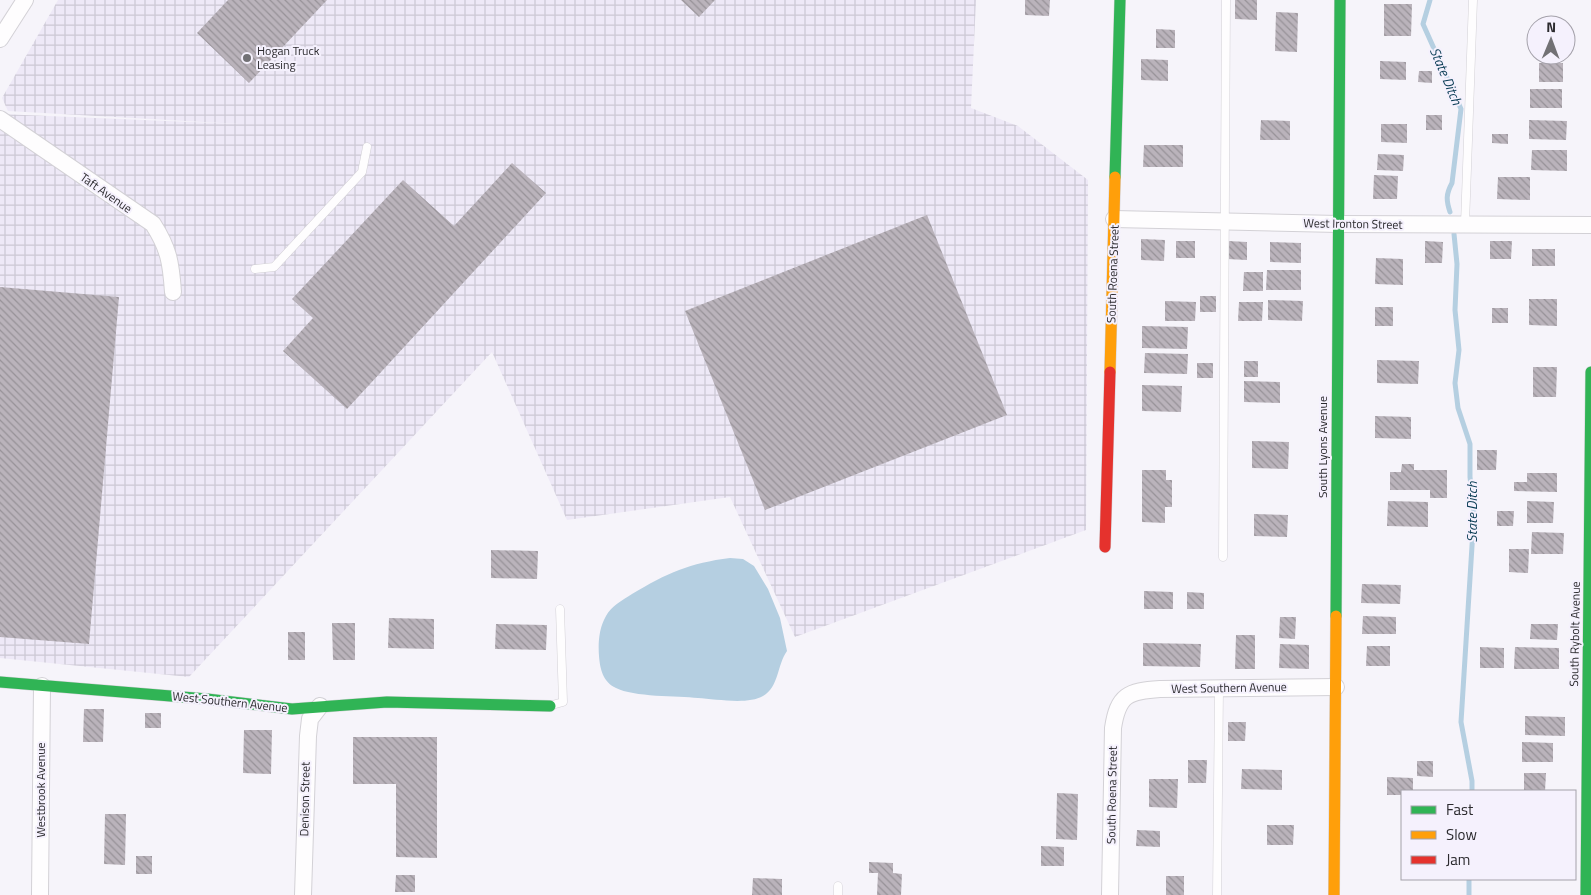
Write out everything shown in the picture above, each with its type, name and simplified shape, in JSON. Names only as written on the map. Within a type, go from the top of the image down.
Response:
[{"type":"street","points":[[0,39],[25,0]]},
{"type":"street","name":"South Roena Street","points":[[1105,547],[1120,0]]},
{"type":"street","name":"South Lyons Avenue","points":[[1334,895],[1340,0]]},
{"type":"street","name":"Taft Avenue","points":[[0,119],[153,224],[164,241],[171,258],[173,292]]},
{"type":"street","name":"West Ironton Street","points":[[1114,220],[1338,224],[1591,225]]},
{"type":"street","name":"South Rybolt Avenue","points":[[1586,895],[1591,372]]},
{"type":"street","name":"West Southern Avenue","points":[[0,682],[207,699],[292,709],[387,702],[550,706]]},
{"type":"street","name":"Westbrook Avenue","points":[[40,895],[42,686]]},
{"type":"street","name":"West Southern Avenue","points":[[1124,697],[1141,690],[1336,687]]},
{"type":"street","name":"South Roena Street","points":[[1110,895],[1113,728],[1117,711],[1124,697]]},
{"type":"street","name":"Denison Street","points":[[303,895],[306,750],[310,719],[320,706]]},
{"type":"lane","points":[[1223,557],[1226,0]]},
{"type":"lane","points":[[1465,224],[1473,0]]},
{"type":"lane","points":[[255,268],[274,267],[362,172],[367,147]]},
{"type":"lane","points":[[550,706],[563,702],[560,610]]},
{"type":"lane","points":[[1217,895],[1219,688]]},
{"type":"lane","points":[[838,886],[838,895]]},
{"type":"shaded area","points":[[58,0],[976,0],[971,108],[1018,126],[1088,180],[1086,530],[795,637],[730,497],[567,520],[492,352],[189,677],[0,658],[0,114],[239,124],[8,111],[2,98]]},
{"type":"water","points":[[730,558],[743,559],[754,566],[768,589],[780,618],[787,651],[775,681],[768,692],[757,699],[731,701],[656,696],[624,691],[616,688],[605,679],[599,661],[599,646],[602,625],[611,609],[656,580],[679,570]]},
{"type":"building","name":"Hogan Truck Leasing","points":[[228,0],[327,0],[249,83],[197,33]]},
{"type":"building","points":[[681,0],[715,0],[699,17]]},
{"type":"building","points":[[1025,0],[1050,0],[1049,16],[1025,15]]},
{"type":"building","points":[[1235,0],[1257,0],[1257,20],[1235,19]]},
{"type":"building","points":[[1384,4],[1412,4],[1411,36],[1384,36]]},
{"type":"building","points":[[1276,12],[1298,13],[1297,52],[1275,51]]},
{"type":"building","points":[[1156,29],[1175,30],[1175,48],[1156,48]]},
{"type":"building","points":[[1141,59],[1168,60],[1168,81],[1141,80]]},
{"type":"building","points":[[1380,61],[1406,62],[1406,80],[1380,79]]},
{"type":"building","points":[[1539,65],[1563,65],[1563,82],[1539,82]]},
{"type":"building","points":[[1419,71],[1432,71],[1432,83],[1418,82]]},
{"type":"building","points":[[1530,89],[1562,89],[1562,108],[1530,108]]},
{"type":"building","points":[[1426,115],[1442,115],[1442,130],[1426,130]]},
{"type":"building","points":[[1261,120],[1290,121],[1290,140],[1260,140]]},
{"type":"building","points":[[1529,120],[1567,121],[1566,140],[1529,139]]},
{"type":"building","points":[[1381,124],[1407,124],[1407,143],[1381,142]]},
{"type":"building","points":[[1492,134],[1508,134],[1508,144],[1492,143]]},
{"type":"building","points":[[1144,145],[1183,145],[1183,167],[1143,167]]},
{"type":"building","points":[[1532,150],[1567,150],[1567,171],[1531,170]]},
{"type":"building","points":[[1378,154],[1404,155],[1403,171],[1377,170]]},
{"type":"building","points":[[512,163],[546,193],[347,409],[283,351],[313,318],[292,299],[403,180],[454,226]]},
{"type":"building","points":[[1374,175],[1398,176],[1397,199],[1373,199]]},
{"type":"building","points":[[1498,177],[1530,177],[1530,200],[1497,199]]},
{"type":"building","points":[[927,215],[1007,415],[765,510],[685,311]]},
{"type":"building","points":[[1141,239],[1165,240],[1164,261],[1141,260]]},
{"type":"building","points":[[1176,241],[1195,241],[1195,258],[1176,258]]},
{"type":"building","points":[[1228,241],[1247,242],[1247,260],[1227,259]]},
{"type":"building","points":[[1425,241],[1443,242],[1442,263],[1425,263]]},
{"type":"building","points":[[1490,241],[1512,241],[1511,259],[1490,259]]},
{"type":"building","points":[[1270,242],[1301,243],[1301,263],[1270,262]]},
{"type":"building","points":[[1532,249],[1555,249],[1555,266],[1532,266]]},
{"type":"building","points":[[1376,258],[1403,259],[1403,285],[1375,284]]},
{"type":"building","points":[[1267,270],[1301,270],[1301,290],[1266,290]]},
{"type":"building","points":[[1244,272],[1263,272],[1263,291],[1243,291]]},
{"type":"building","points":[[0,287],[119,297],[89,644],[0,637]]},
{"type":"building","points":[[1200,296],[1216,296],[1216,312],[1200,312]]},
{"type":"building","points":[[1529,299],[1557,299],[1557,326],[1529,325]]},
{"type":"building","points":[[1268,300],[1303,301],[1302,321],[1268,320]]},
{"type":"building","points":[[1165,301],[1196,302],[1195,321],[1165,321]]},
{"type":"building","points":[[1239,302],[1263,302],[1262,321],[1238,321]]},
{"type":"building","points":[[1375,307],[1393,307],[1393,326],[1375,326]]},
{"type":"building","points":[[1492,308],[1508,308],[1508,323],[1492,323]]},
{"type":"building","points":[[1142,326],[1188,327],[1187,349],[1142,348]]},
{"type":"building","points":[[1145,353],[1188,354],[1187,374],[1144,373]]},
{"type":"building","points":[[1377,360],[1419,361],[1418,384],[1377,383]]},
{"type":"building","points":[[1244,361],[1258,361],[1258,377],[1244,377]]},
{"type":"building","points":[[1197,363],[1213,363],[1213,378],[1197,378]]},
{"type":"building","points":[[1533,367],[1557,367],[1556,397],[1533,397]]},
{"type":"building","points":[[1244,381],[1280,382],[1280,403],[1244,402]]},
{"type":"building","points":[[1142,385],[1182,386],[1181,412],[1142,411]]},
{"type":"building","points":[[1375,416],[1411,417],[1411,439],[1375,438]]},
{"type":"building","points":[[1252,441],[1289,442],[1288,469],[1252,468]]},
{"type":"building","points":[[1477,450],[1497,450],[1496,470],[1477,470]]},
{"type":"building","points":[[1402,464],[1414,464],[1414,470],[1447,470],[1447,498],[1430,498],[1430,490],[1390,490],[1390,472],[1401,472]]},
{"type":"building","points":[[1142,470],[1166,470],[1166,480],[1172,480],[1172,507],[1165,507],[1165,523],[1142,522]]},
{"type":"building","points":[[1527,473],[1557,473],[1557,492],[1514,491],[1514,482],[1527,482]]},
{"type":"building","points":[[1388,501],[1428,502],[1428,527],[1387,526]]},
{"type":"building","points":[[1527,501],[1554,502],[1553,523],[1527,523]]},
{"type":"building","points":[[1497,511],[1514,511],[1513,526],[1497,526]]},
{"type":"building","points":[[1254,514],[1288,515],[1287,537],[1254,536]]},
{"type":"building","points":[[1532,532],[1564,533],[1563,554],[1531,554]]},
{"type":"building","points":[[1509,549],[1529,549],[1528,573],[1509,572]]},
{"type":"building","points":[[491,550],[538,551],[537,579],[491,578]]},
{"type":"building","points":[[1362,584],[1401,585],[1400,604],[1361,603]]},
{"type":"building","points":[[1144,591],[1173,592],[1173,609],[1144,609]]},
{"type":"building","points":[[1187,592],[1204,593],[1204,609],[1187,609]]},
{"type":"building","points":[[1363,616],[1396,617],[1396,634],[1362,634]]},
{"type":"building","points":[[1280,617],[1296,617],[1295,639],[1279,638]]},
{"type":"building","points":[[389,618],[434,619],[434,649],[388,648]]},
{"type":"building","points":[[332,623],[355,623],[355,660],[333,660]]},
{"type":"building","points":[[496,624],[547,625],[546,650],[495,649]]},
{"type":"building","points":[[1531,624],[1558,624],[1557,640],[1530,639]]},
{"type":"building","points":[[288,632],[305,632],[305,660],[288,660]]},
{"type":"building","points":[[1236,635],[1255,635],[1255,669],[1235,669]]},
{"type":"building","points":[[1143,643],[1201,644],[1200,667],[1143,666]]},
{"type":"building","points":[[1280,644],[1309,645],[1309,669],[1279,668]]},
{"type":"building","points":[[1367,646],[1390,646],[1390,666],[1366,666]]},
{"type":"building","points":[[1480,647],[1504,648],[1504,668],[1480,668]]},
{"type":"building","points":[[1515,647],[1559,648],[1559,669],[1514,669]]},
{"type":"building","points":[[84,709],[104,709],[103,742],[83,742]]},
{"type":"building","points":[[145,713],[161,713],[161,728],[145,728]]},
{"type":"building","points":[[1525,716],[1565,717],[1565,736],[1525,735]]},
{"type":"building","points":[[1228,722],[1246,722],[1245,741],[1228,741]]},
{"type":"building","points":[[244,730],[272,730],[271,774],[243,773]]},
{"type":"building","points":[[353,737],[437,737],[437,858],[396,857],[396,784],[353,784]]},
{"type":"building","points":[[1522,742],[1553,743],[1553,762],[1522,762]]},
{"type":"building","points":[[1188,760],[1207,760],[1206,783],[1188,783]]},
{"type":"building","points":[[1417,761],[1433,761],[1433,777],[1417,776]]},
{"type":"building","points":[[1242,769],[1282,770],[1282,790],[1241,789]]},
{"type":"building","points":[[1524,773],[1546,773],[1545,790],[1524,790]]},
{"type":"building","points":[[1387,777],[1413,778],[1413,790],[1401,790],[1401,795],[1387,795]]},
{"type":"building","points":[[1149,779],[1178,779],[1177,808],[1149,807]]},
{"type":"building","points":[[1057,793],[1078,794],[1077,840],[1056,839]]},
{"type":"building","points":[[105,814],[126,814],[125,865],[104,864]]},
{"type":"building","points":[[1267,825],[1294,825],[1293,845],[1267,845]]},
{"type":"building","points":[[1137,830],[1160,831],[1160,847],[1136,846]]},
{"type":"building","points":[[1041,846],[1064,847],[1064,866],[1041,866]]},
{"type":"building","points":[[136,856],[152,856],[152,874],[136,874]]},
{"type":"building","points":[[869,862],[893,863],[893,873],[902,874],[901,895],[877,895],[878,873],[869,873]]},
{"type":"building","points":[[396,875],[415,875],[415,892],[395,892]]},
{"type":"building","points":[[1166,876],[1184,876],[1184,895],[1166,895]]},
{"type":"building","points":[[753,878],[782,879],[782,895],[752,895]]},
{"type":"waterway","name":"State Ditch","points":[[1430,0],[1423,24],[1461,109],[1452,183],[1447,197],[1450,212]]},
{"type":"waterway","name":"State Ditch","points":[[1454,234],[1457,264],[1455,310],[1459,350],[1455,383],[1458,408],[1470,444],[1470,477],[1474,514],[1461,722],[1472,790]]},
{"type":"waterway","name":"State Ditch","points":[[1469,880],[1469,895]]},
{"type":"traffic: fast","points":[[1115,177],[1120,0]]},
{"type":"traffic: fast","points":[[1336,616],[1340,0]]},
{"type":"traffic: fast","points":[[1586,895],[1591,372]]},
{"type":"traffic: fast","points":[[0,682],[207,699],[292,709],[387,702],[550,706]]},
{"type":"traffic: slow","points":[[1110,372],[1115,177]]},
{"type":"traffic: slow","points":[[1334,895],[1336,616]]},
{"type":"traffic: jam","points":[[1105,547],[1110,372]]},
{"type":"place","name":"Hogan Truck Leasing","points":[[247,58]]}]
